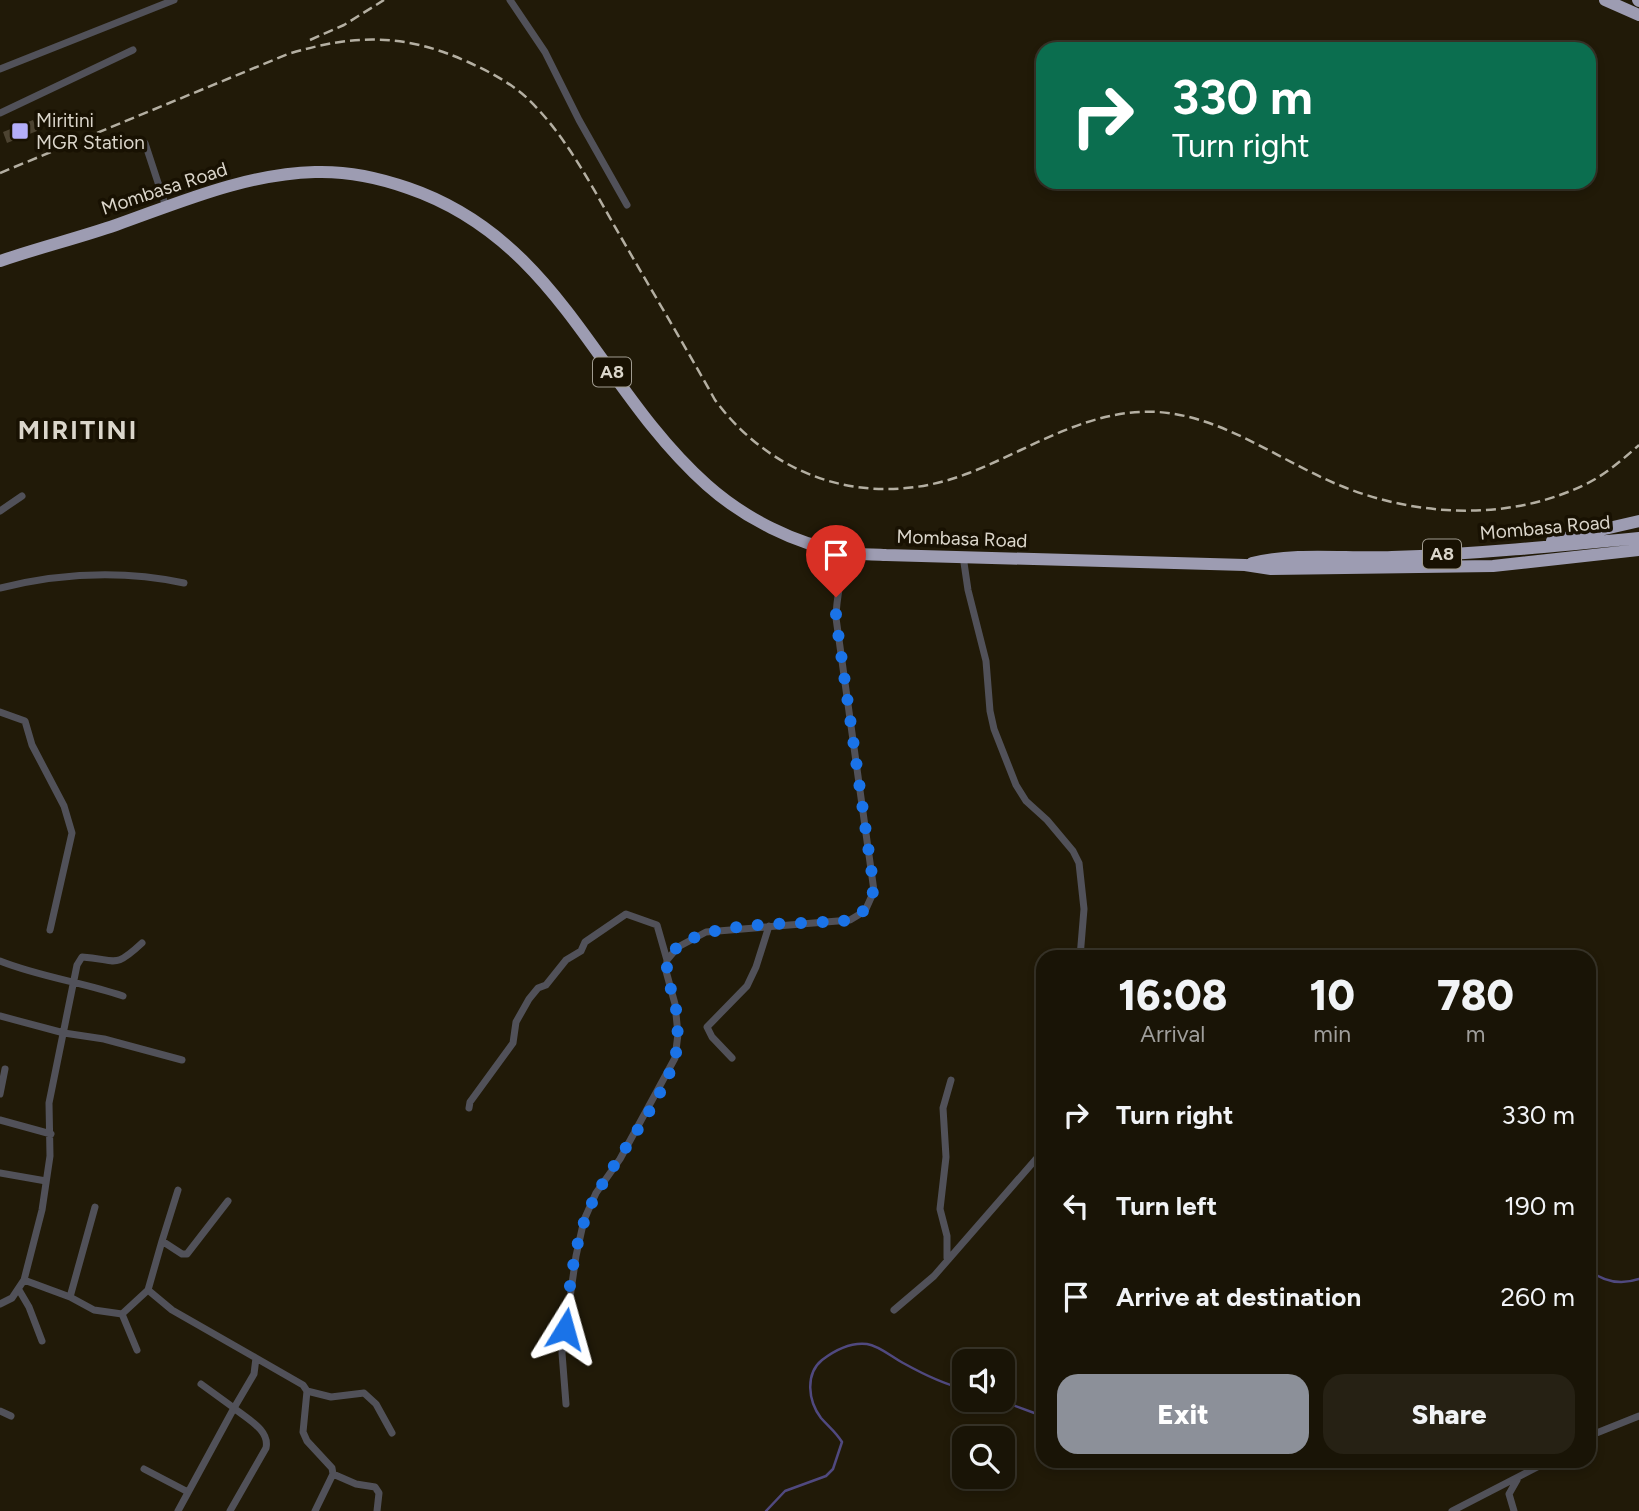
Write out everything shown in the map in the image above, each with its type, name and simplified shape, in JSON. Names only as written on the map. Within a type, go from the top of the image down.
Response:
[{"type":"highway","points":[[1605,0],[1639,15]]},
{"type":"highway","name":"Mombasa Road","points":[[0,261],[219,187],[278,175],[337,172],[379,178],[459,209],[523,258],[547,284],[671,446],[706,485],[760,522],[807,543],[844,552],[1245,565],[1271,569],[1463,567],[1639,550]]},
{"type":"highway","points":[[1528,547],[1639,522]]},
{"type":"highway","name":"Mombasa Road","points":[[1245,565],[1270,559],[1391,557],[1564,546],[1639,538]]},
{"type":"street","points":[[0,69],[174,0]]},
{"type":"street","points":[[510,0],[545,52],[579,120],[627,205]]},
{"type":"street","points":[[0,113],[133,50]]},
{"type":"street","points":[[145,143],[166,207]]},
{"type":"street","points":[[0,511],[22,496]]},
{"type":"street","points":[[667,960],[678,947],[706,932],[850,920],[864,911],[874,891],[836,618],[836,597],[842,577],[844,552]]},
{"type":"street","points":[[963,555],[968,590],[986,661],[994,729],[1016,785],[1026,801],[1047,820],[1073,851],[1079,863],[1084,909],[1081,950]]},
{"type":"street","points":[[0,588],[51,577],[81,574],[145,575],[184,583]]},
{"type":"street","points":[[0,712],[25,721],[32,745],[64,806],[71,827],[50,930]]},
{"type":"street","points":[[470,1108],[470,1102],[513,1043],[516,1022],[529,999],[538,988],[546,985],[566,960],[581,951],[585,942],[596,932],[626,914],[657,925],[675,1004],[678,1034],[675,1058],[620,1159],[596,1193],[584,1220],[562,1353],[566,1404]]},
{"type":"street","points":[[732,1058],[712,1037],[707,1027],[747,986],[760,959],[769,926]]},
{"type":"street","points":[[0,1304],[12,1298],[24,1280],[42,1210],[51,1133],[49,1103],[72,982],[82,957],[111,963],[123,961],[142,943]]},
{"type":"street","points":[[0,961],[32,974],[123,996]]},
{"type":"street","points":[[0,1016],[64,1033],[104,1038],[182,1060]]},
{"type":"street","points":[[0,1094],[5,1069]]},
{"type":"street","points":[[947,1259],[947,1236],[940,1209],[946,1157],[943,1108],[951,1080]]},
{"type":"street","points":[[0,1120],[51,1133]]},
{"type":"street","points":[[894,1310],[902,1306],[934,1276],[1036,1159]]},
{"type":"street","points":[[0,1173],[46,1181]]},
{"type":"street","points":[[122,1314],[148,1290],[178,1190]]},
{"type":"street","points":[[162,1241],[182,1254],[187,1254],[228,1201]]},
{"type":"street","points":[[70,1297],[95,1207]]},
{"type":"street","points":[[24,1280],[70,1297],[94,1310],[122,1314]]},
{"type":"street","points":[[19,1290],[43,1341]]},
{"type":"street","points":[[148,1290],[172,1310],[303,1385],[307,1391],[303,1433],[332,1468],[332,1474],[315,1511]]},
{"type":"street","points":[[122,1314],[136,1350]]},
{"type":"street","points":[[178,1511],[254,1374],[256,1358]]},
{"type":"street","points":[[201,1384],[265,1433],[268,1440],[230,1511]]},
{"type":"street","points":[[307,1391],[331,1397],[363,1393],[376,1404],[392,1433]]},
{"type":"street","points":[[0,1411],[11,1416]]},
{"type":"street","points":[[1596,1433],[1639,1416]]},
{"type":"street","points":[[1451,1511],[1536,1468]]},
{"type":"street","points":[[144,1469],[188,1492]]},
{"type":"street","points":[[332,1474],[375,1488],[379,1493],[377,1511]]},
{"type":"street","points":[[1514,1511],[1509,1494],[1518,1478]]},
{"type":"building","name":"Miritini MGR Station","points":[[33,120],[37,131],[7,143],[3,132]]},
{"type":"waterway","points":[[1596,1274],[1613,1281],[1639,1279]]},
{"type":"waterway","points":[[766,1511],[785,1491],[826,1476],[833,1469],[842,1442],[821,1418],[813,1404],[810,1388],[817,1366],[832,1353],[855,1344],[872,1345],[900,1362],[952,1385]]},
{"type":"waterway","points":[[1015,1406],[1036,1414]]},
{"type":"railway","points":[[310,40],[344,25],[384,0]]},
{"type":"railway","points":[[0,173],[288,54],[357,40],[400,41],[468,62],[514,87],[542,113],[579,165],[715,400],[740,428],[767,451],[797,469],[829,481],[863,488],[898,489],[933,484],[969,473],[1084,423],[1132,412],[1158,412],[1201,420],[1222,428],[1323,478],[1386,501],[1419,507],[1487,510],[1520,506],[1584,485],[1620,462],[1639,445]]},
{"type":"place","name":"Miritini MGR Station","points":[[20,131]]},
{"type":"district","name":"MIRITINI","points":[[78,430]]},
{"type":"route","points":[[565,1329],[584,1220],[596,1193],[620,1159],[675,1058],[678,1034],[675,1004],[666,971],[667,960],[678,947],[706,932],[850,920],[862,915],[874,891],[836,618],[836,597]]}]
